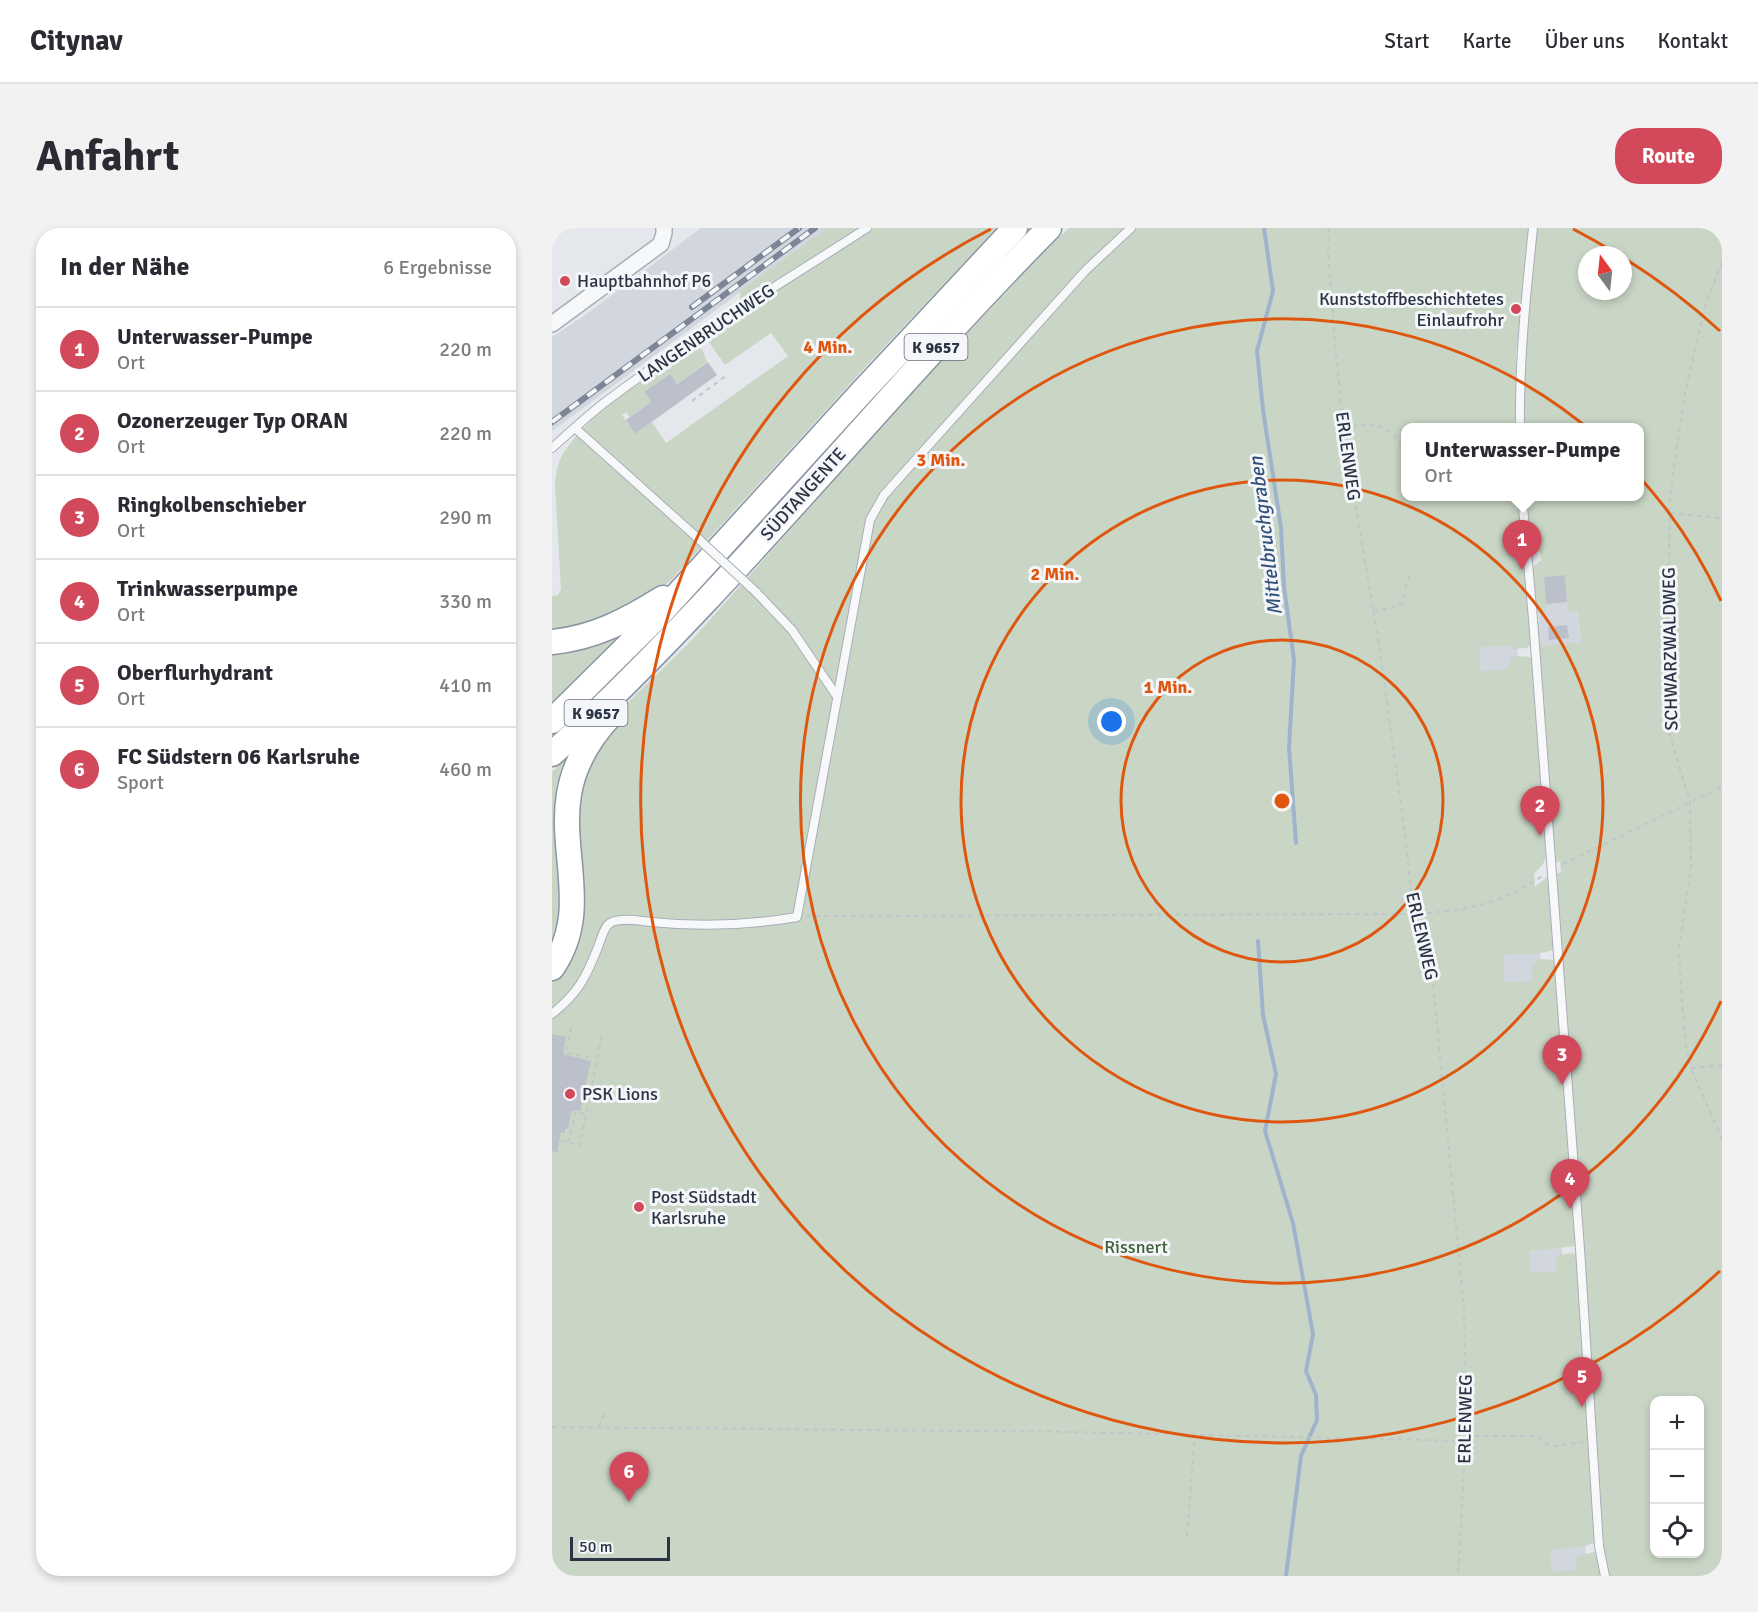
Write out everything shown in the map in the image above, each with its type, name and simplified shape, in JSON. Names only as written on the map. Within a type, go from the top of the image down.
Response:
[{"type":"highway","name":"SÜDTANGENTE","points":[[552,721],[657,617],[1015,228]]},
{"type":"highway","name":"SÜDTANGENTE","points":[[552,754],[638,671],[752,551],[1048,228]]},
{"type":"highway","points":[[552,642],[570,641],[617,625],[690,580]]},
{"type":"highway","points":[[552,968],[560,957],[567,940],[573,911],[569,794],[585,750],[599,728],[616,709],[638,671]]},
{"type":"street","points":[[552,324],[661,244],[664,228]]},
{"type":"lane","name":"LANGENBRUCHWEG","points":[[552,448],[610,399],[690,342],[867,228]]},
{"type":"lane","points":[[552,1014],[566,1003],[583,982],[604,930],[610,923],[623,921],[666,924],[759,923],[797,917],[870,520],[884,495],[1086,270],[1131,228]]},
{"type":"lane","points":[[1520,423],[1524,305],[1533,228]]},
{"type":"lane","points":[[575,428],[756,592],[792,630],[836,695]]},
{"type":"lane","points":[[1522,501],[1580,1250],[1599,1546],[1605,1576]]},
{"type":"path","name":"ERLENWEG","points":[[1329,228],[1328,250],[1343,428],[1374,610],[1405,834],[1412,902],[1422,930],[1433,982],[1464,1310],[1466,1441],[1458,1576]]},
{"type":"path","name":"SCHWARZWALDWEG","points":[[1722,262],[1704,310],[1685,393],[1670,495],[1668,729],[1690,802],[1691,867],[1679,947],[1686,1045],[1691,1068],[1722,1139]]},
{"type":"path","points":[[692,401],[727,375]]},
{"type":"path","points":[[1343,428],[1364,423],[1383,426],[1401,444]]},
{"type":"path","points":[[1670,513],[1719,518],[1722,516]]},
{"type":"path","points":[[1374,610],[1392,608],[1402,603],[1406,595],[1405,584],[1410,574]]},
{"type":"path","points":[[797,917],[1415,914],[1453,911],[1479,906],[1522,891],[1550,870],[1722,787]]},
{"type":"path","points":[[571,1028],[566,1053],[588,1058]]},
{"type":"path","points":[[552,1138],[580,1145],[602,1035]]},
{"type":"path","points":[[1691,1068],[1722,1065]]},
{"type":"path","points":[[581,1107],[587,1108]]},
{"type":"path","points":[[568,1142],[576,1112],[586,1114]]},
{"type":"path","points":[[599,1428],[605,1412]]},
{"type":"path","points":[[552,1427],[1195,1434],[1466,1441]]},
{"type":"path","points":[[1299,1436],[1303,1431]]},
{"type":"path","points":[[1316,1431],[1317,1437]]},
{"type":"path","points":[[1187,1536],[1195,1434]]},
{"type":"path","points":[[1466,1436],[1536,1436],[1547,1444],[1556,1446],[1575,1442],[1593,1442]]},
{"type":"shaded area","points":[[701,228],[827,228],[552,431],[552,337],[584,316]]},
{"type":"shaded area","points":[[1574,565],[1581,643],[1541,646],[1535,568]]},
{"type":"shaded area","points":[[1516,632],[1520,682],[1466,687],[1461,636]]},
{"type":"shaded area","points":[[1539,941],[1543,992],[1489,996],[1484,946]]},
{"type":"shaded area","points":[[1561,1238],[1565,1288],[1510,1293],[1506,1242]]},
{"type":"shaded area","points":[[1584,1535],[1588,1576],[1533,1576],[1530,1540]]},
{"type":"green space","points":[[827,228],[997,228],[868,364],[671,580],[645,602],[552,636],[552,596],[558,595],[561,589],[555,485],[558,465],[563,454],[575,438],[605,408],[693,347],[702,349],[707,362],[677,384],[670,375],[644,393],[651,402],[630,417],[626,412],[622,415],[635,434],[652,422],[666,443],[788,356],[771,333],[725,365],[706,338],[740,315],[740,291]]},
{"type":"green space","name":"Rissnert","points":[[1069,228],[1530,228],[1516,355],[1517,423],[1401,423],[1401,501],[1519,501],[1531,644],[1527,648],[1514,649],[1508,646],[1480,647],[1480,671],[1508,669],[1511,658],[1518,656],[1530,657],[1533,661],[1546,856],[1543,864],[1534,874],[1535,887],[1548,876],[1554,949],[1536,953],[1504,955],[1504,982],[1531,981],[1533,963],[1540,959],[1554,960],[1576,1246],[1529,1251],[1530,1273],[1556,1272],[1556,1256],[1571,1253],[1578,1256],[1596,1539],[1594,1543],[1585,1546],[1550,1550],[1552,1572],[1576,1570],[1577,1556],[1594,1552],[1599,1556],[1601,1576],[552,1576],[552,980],[577,836],[581,780],[614,716],[691,641],[929,374]]},
{"type":"green space","points":[[1537,228],[1722,228],[1722,1576],[1606,1576],[1557,920],[1555,874],[1561,872],[1560,861],[1554,864],[1537,622],[1539,622],[1541,646],[1581,642],[1578,611],[1568,612],[1565,575],[1544,577],[1546,610],[1544,613],[1536,614],[1532,574],[1533,567],[1541,560],[1540,552],[1532,548],[1529,543],[1526,501],[1644,501],[1644,423],[1524,423],[1525,352]]},
{"type":"green space","points":[[624,634],[552,703],[552,649]]},
{"type":"green space","points":[[570,755],[566,891],[552,958],[552,772]]},
{"type":"building","points":[[708,362],[717,375],[635,434],[626,420],[651,402],[644,392],[670,374],[677,384]]},
{"type":"building","points":[[1565,575],[1567,602],[1546,604],[1544,577]]},
{"type":"building","points":[[1567,625],[1569,638],[1549,640],[1548,627]]},
{"type":"building","points":[[552,1034],[566,1037],[563,1054],[591,1061],[580,1111],[572,1110],[568,1129],[565,1129],[565,1133],[561,1132],[557,1152],[552,1151]]},
{"type":"waterway","name":"Mittelbruchgraben","points":[[1264,228],[1273,291],[1257,351],[1263,410],[1281,528],[1284,587],[1294,660],[1289,747],[1296,843]]},
{"type":"waterway","name":"Mittelbruchgraben","points":[[1258,941],[1263,1015],[1276,1074],[1265,1131],[1293,1223],[1313,1334],[1306,1371],[1316,1395],[1317,1420],[1301,1456],[1286,1576]]},
{"type":"railway","points":[[692,307],[799,228]]},
{"type":"railway","points":[[552,422],[815,228]]},
{"type":"place","name":"Hauptbahnhof P6","points":[[565,281]]},
{"type":"place","name":"Kunststoffbeschichtetes Einlaufrohr","points":[[1516,309]]},
{"type":"place","name":"Unterwasser-Pumpe","points":[[1522,570]]},
{"type":"place","name":"Ozonerzeuger Typ ORAN","points":[[1540,836]]},
{"type":"place","name":"Ringkolbenschieber","points":[[1562,1085]]},
{"type":"place","name":"PSK Lions","points":[[570,1094]]},
{"type":"place","name":"Post Südstadt Karlsruhe","points":[[639,1207]]},
{"type":"place","name":"Trinkwasserpumpe","points":[[1570,1209]]},
{"type":"place","name":"Oberflurhydrant","points":[[1582,1407]]},
{"type":"place","name":"FC Südstern 06 Karlsruhe","points":[[629,1502]]}]
